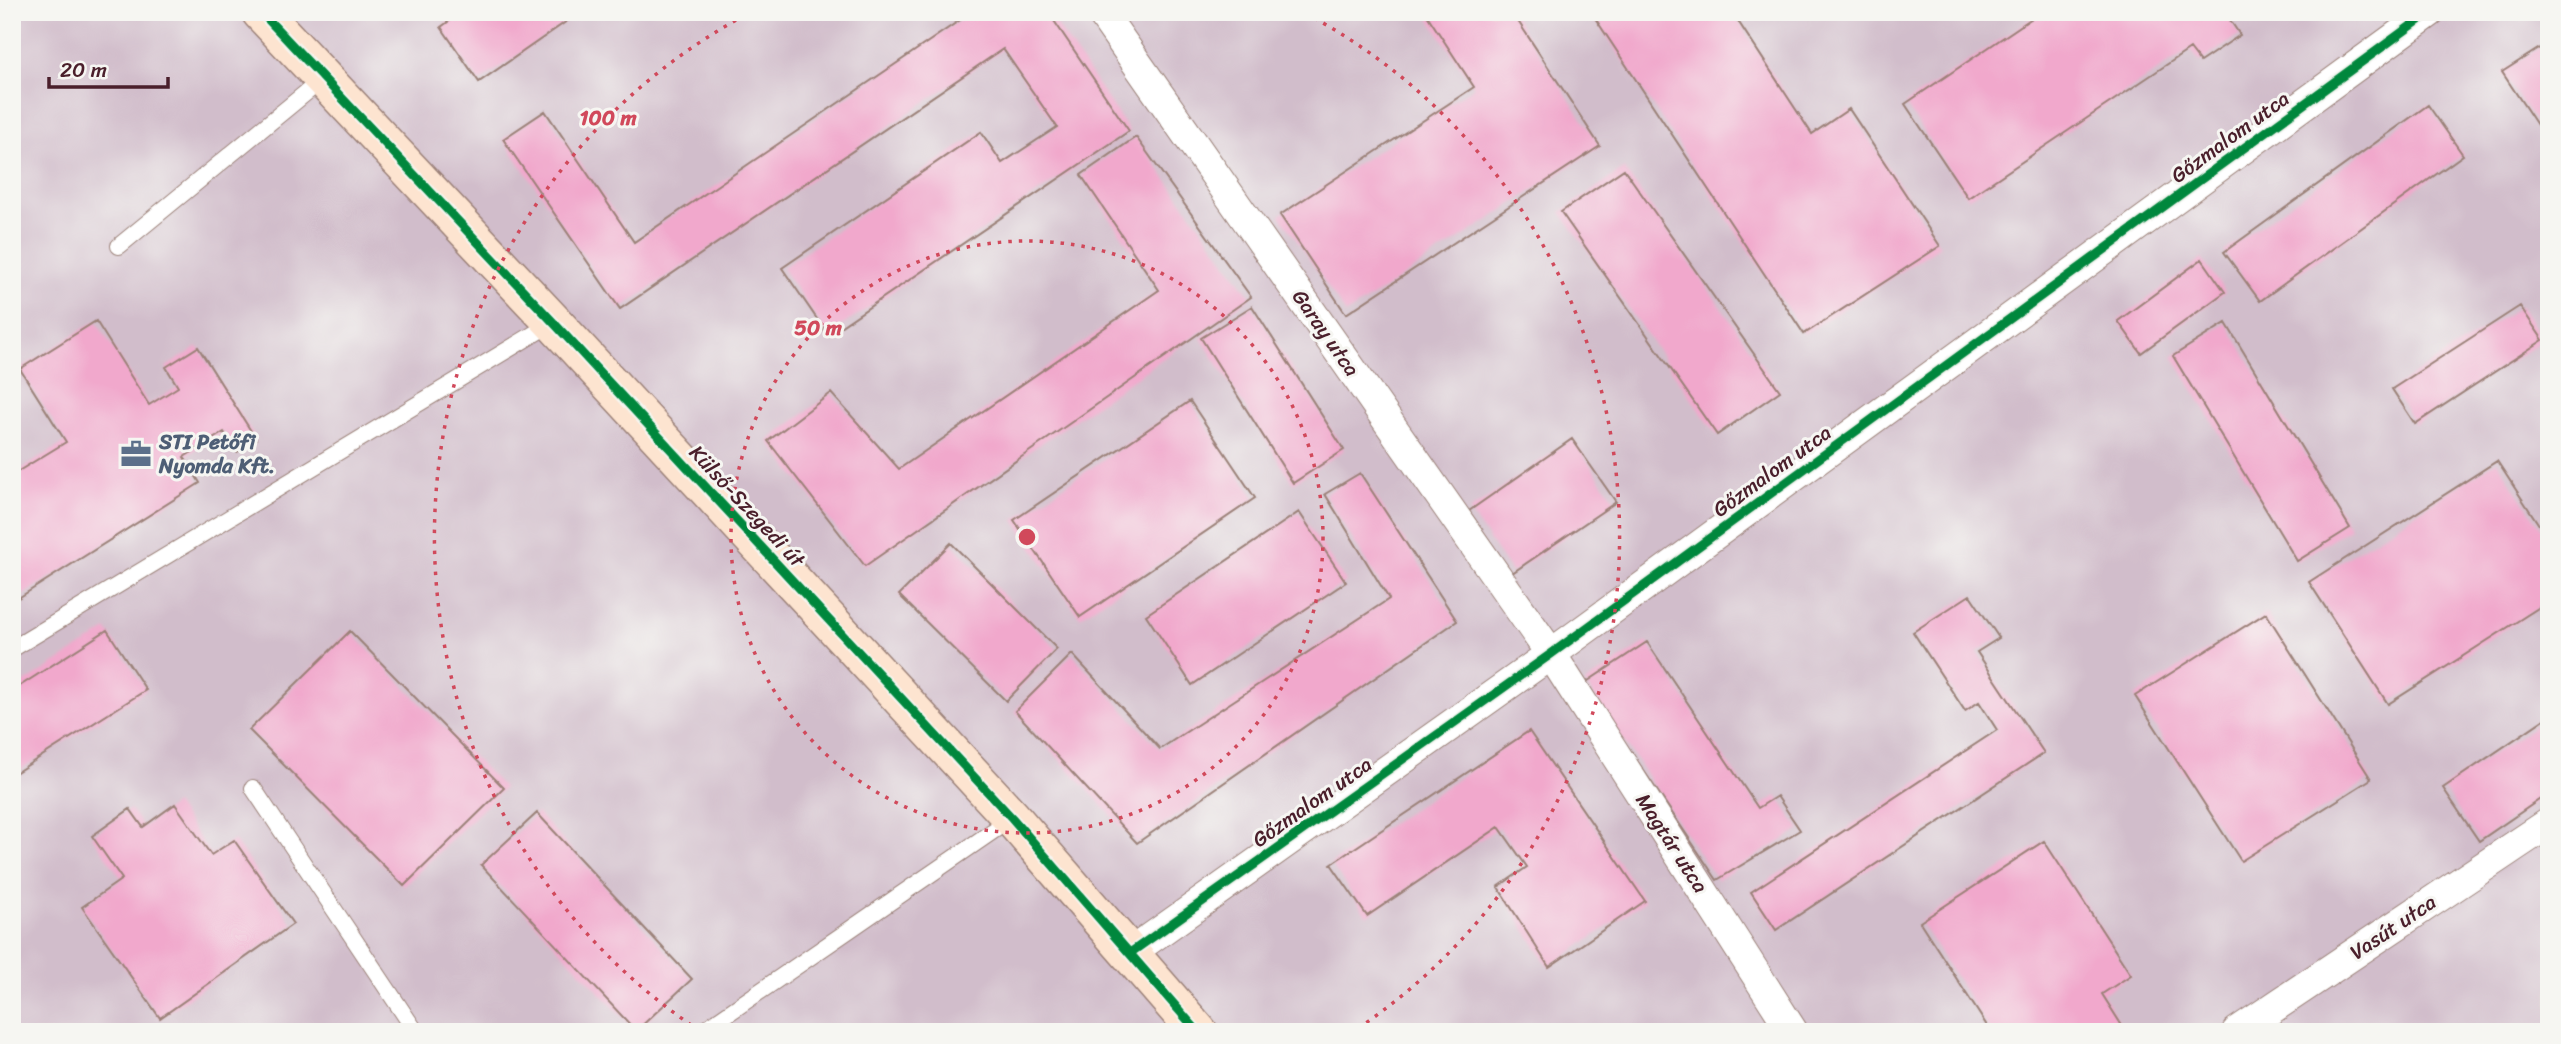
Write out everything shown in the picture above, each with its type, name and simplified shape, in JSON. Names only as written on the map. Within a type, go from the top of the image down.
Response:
[{"type":"street","name":"Külső-Szegedi út","points":[[261,12],[553,322],[1012,818],[1198,1032]]},
{"type":"street","name":"Garay utca","points":[[1101,12],[1552,654]]},
{"type":"street","name":"Gőzmalom utca","points":[[1130,953],[1552,654],[2429,12]]},
{"type":"street","name":"Magtár utca","points":[[1552,654],[1793,1032]]},
{"type":"street","name":"Vasút utca","points":[[2237,1032],[2549,822]]},
{"type":"lane","points":[[119,246],[324,78]]},
{"type":"lane","points":[[12,649],[553,322]]},
{"type":"lane","points":[[253,788],[416,1032]]},
{"type":"lane","points":[[701,1032],[1012,818]]},
{"type":"shaded area","points":[[12,12],[2549,12],[2549,1032],[12,1032]]},
{"type":"building","points":[[462,12],[580,12],[479,82],[441,27]]},
{"type":"building","points":[[972,12],[1048,12],[1129,131],[828,335],[782,268],[981,132],[1002,163],[1057,127],[1003,49],[620,309],[503,139],[545,111],[634,242]]},
{"type":"building","points":[[1425,12],[1512,12],[1600,146],[1346,314],[1280,215],[1474,87]]},
{"type":"building","points":[[1591,12],[1732,12],[1812,134],[1849,109],[1940,246],[1804,334]]},
{"type":"building","points":[[2041,12],[2241,12],[2230,20],[2240,35],[2200,62],[2190,49],[1968,198],[1905,104]]},
{"type":"building","points":[[2549,42],[2549,143],[2502,72]]},
{"type":"building","points":[[2428,105],[2463,155],[2260,301],[2224,252]]},
{"type":"building","points":[[1136,137],[1251,297],[865,566],[768,441],[831,393],[899,469],[1159,290],[1081,175]]},
{"type":"building","points":[[1624,169],[1780,391],[1717,435],[1561,212]]},
{"type":"building","points":[[2202,259],[2225,292],[2141,353],[2118,321]]},
{"type":"building","points":[[1252,306],[1344,450],[1293,483],[1201,338]]},
{"type":"building","points":[[2520,306],[2543,340],[2415,424],[2392,389]]},
{"type":"building","points":[[96,321],[149,405],[178,387],[166,367],[198,347],[256,439],[237,452],[224,432],[184,457],[200,483],[12,602],[12,475],[66,442],[20,369]]},
{"type":"building","points":[[2226,323],[2350,528],[2297,561],[2173,356]]},
{"type":"building","points":[[1190,401],[1255,498],[1080,617],[1014,520]]},
{"type":"building","points":[[1572,439],[1616,502],[1512,573],[1469,511]]},
{"type":"building","points":[[2497,461],[2549,540],[2549,601],[2388,704],[2309,582]]},
{"type":"building","points":[[1360,473],[1457,621],[1137,843],[1015,711],[1072,654],[1160,749],[1389,599],[1325,494]]},
{"type":"building","points":[[1299,512],[1346,582],[1192,685],[1146,615]]},
{"type":"building","points":[[951,543],[1057,649],[1006,701],[899,595]]},
{"type":"building","points":[[1970,595],[1999,638],[1977,652],[2044,753],[1776,930],[1751,892],[1997,730],[1979,702],[1965,711],[1913,632]]},
{"type":"building","points":[[2266,613],[2371,779],[2241,861],[2135,696]]},
{"type":"building","points":[[107,630],[146,690],[12,775],[12,691]]},
{"type":"building","points":[[350,631],[504,788],[404,886],[249,730]]},
{"type":"building","points":[[1647,642],[1758,808],[1777,796],[1800,830],[1717,880],[1585,683]]},
{"type":"building","points":[[2549,716],[2549,793],[2479,841],[2443,788]]},
{"type":"building","points":[[1529,731],[1645,901],[1549,967],[1498,887],[1527,867],[1499,827],[1367,916],[1331,864]]},
{"type":"building","points":[[175,804],[211,855],[234,840],[293,924],[160,1018],[82,907],[122,879],[92,836],[130,809],[143,827]]},
{"type":"building","points":[[537,813],[692,979],[636,1031],[481,865]]},
{"type":"building","points":[[2044,841],[2131,975],[2102,994],[2126,1032],[1991,1032],[1920,922]]},
{"type":"cycle path","points":[[261,12],[553,322],[1012,818],[1198,1032]]},
{"type":"cycle path","points":[[1130,953],[1551,654],[2430,12]]},
{"type":"place","name":"STI Petőfi Nyomda Kft.","points":[[136,454]]}]
